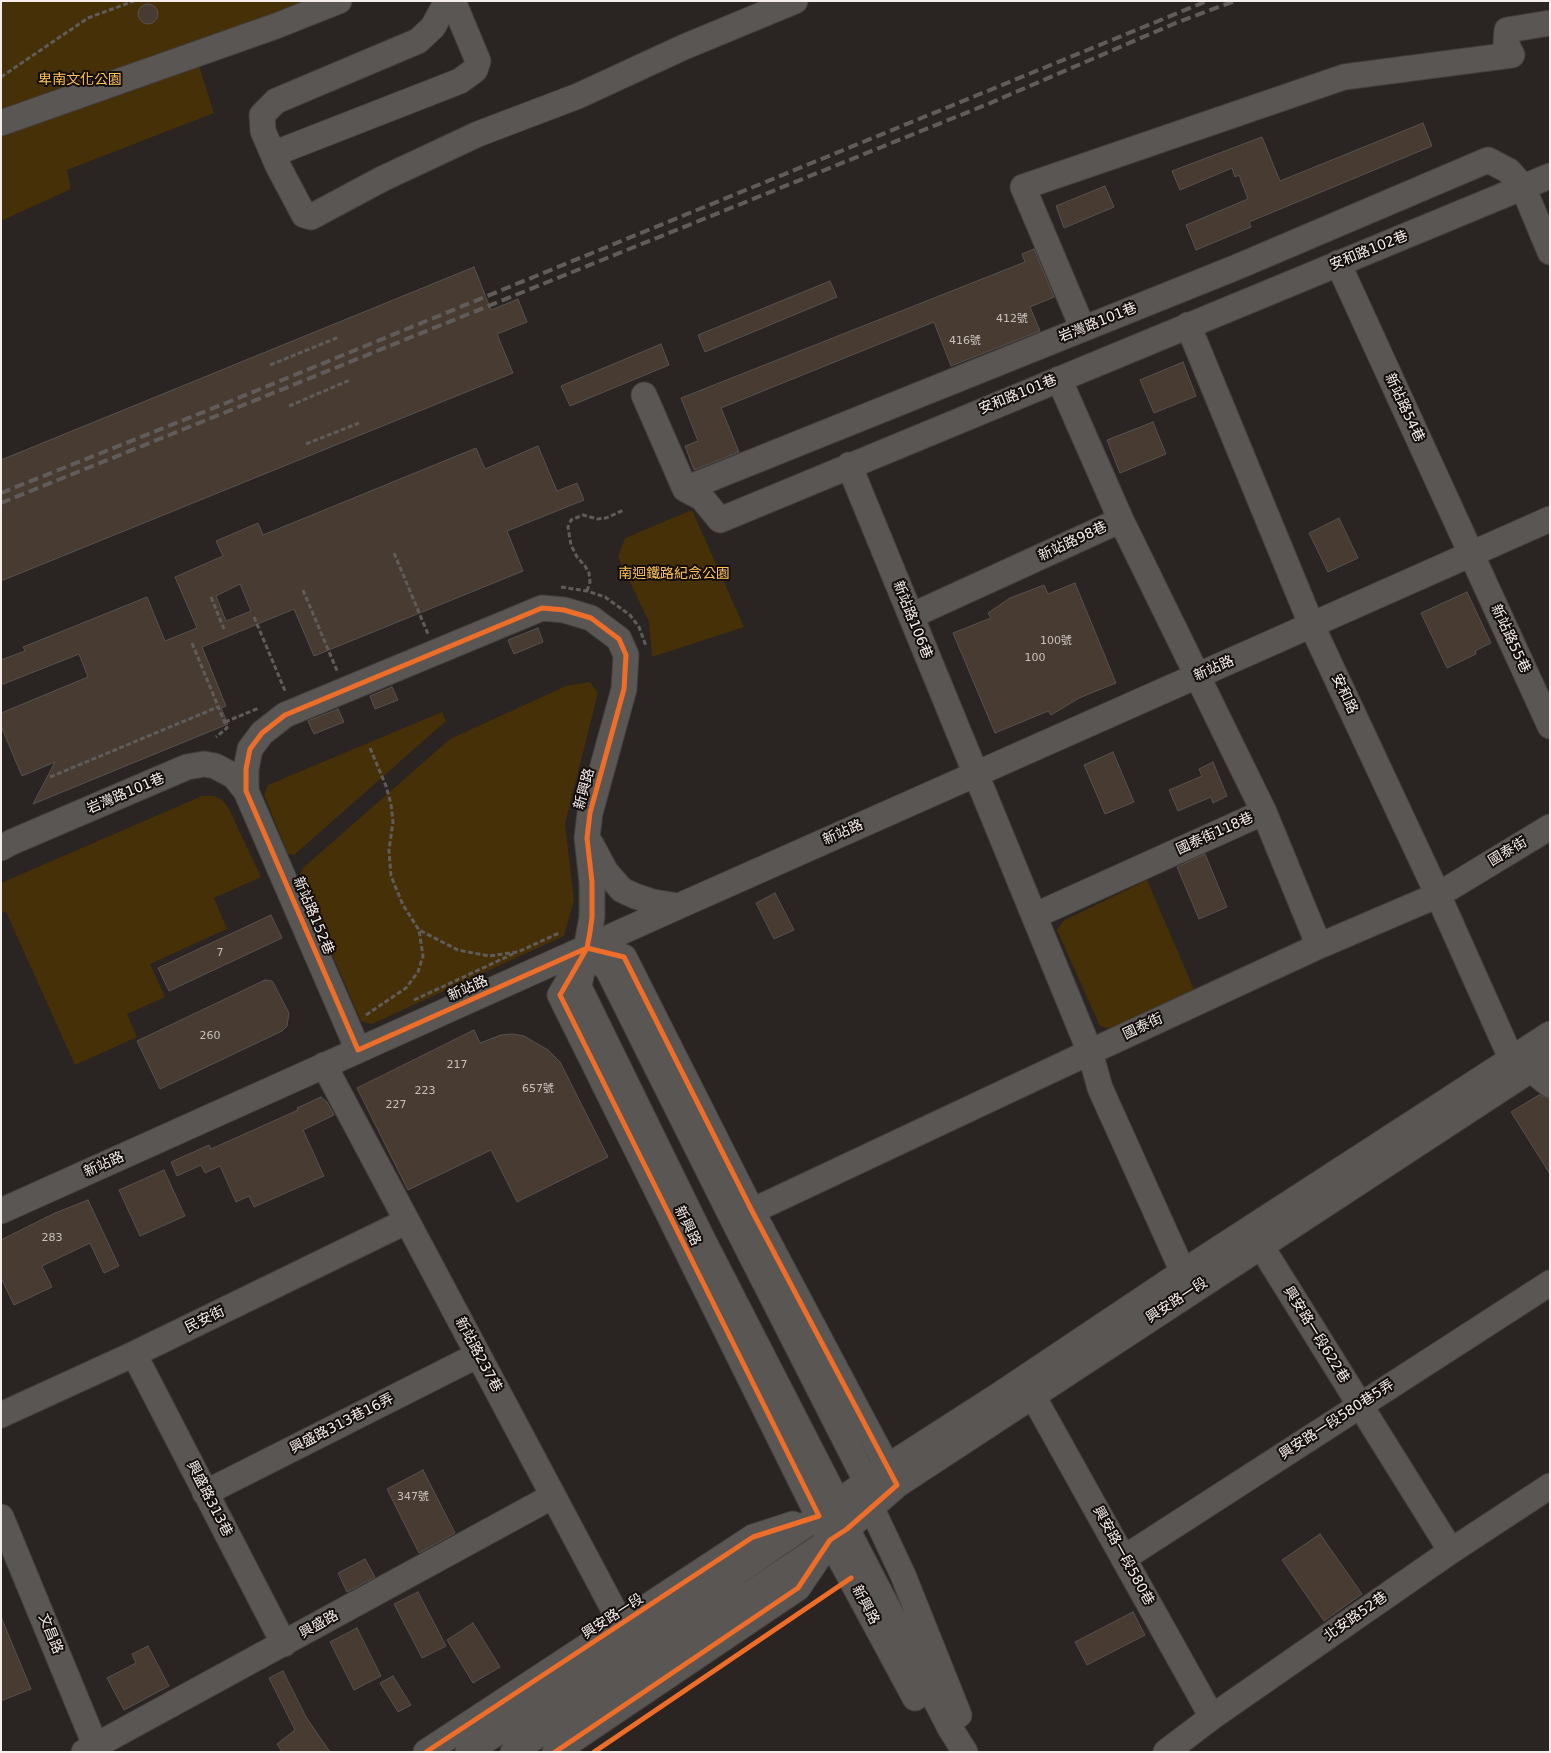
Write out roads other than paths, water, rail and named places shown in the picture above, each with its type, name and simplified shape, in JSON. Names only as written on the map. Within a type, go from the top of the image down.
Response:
[{"type":"street","points":[[276,26],[309,1]]},
{"type":"street","points":[[1,123],[276,26],[339,1]]},
{"type":"street","points":[[448,1],[434,27],[418,40],[276,101],[262,115],[263,131],[304,215],[311,217],[382,179],[478,134],[578,96],[684,47],[795,1]]},
{"type":"street","points":[[273,154],[460,81],[475,70],[478,61],[453,1]]},
{"type":"street","points":[[1083,329],[1023,187],[1344,77],[1512,55],[1506,43],[1507,30],[1550,23]]},
{"type":"street","name":"岩灣路101巷","points":[[684,489],[1237,267],[1488,160],[1516,179]]},
{"type":"street","name":"安和路102巷","points":[[1188,325],[1338,263],[1516,179],[1550,176]]},
{"type":"street","points":[[1516,179],[1550,252]]},
{"type":"street","name":"新站路54巷","points":[[1338,263],[1471,553]]},
{"type":"street","name":"安和路101巷","points":[[684,489],[702,498],[720,520],[1188,325]]},
{"type":"street","name":"安和路","points":[[1188,325],[1312,626],[1438,895],[1530,1061]]},
{"type":"street","name":"新站路98巷","points":[[911,616],[1121,520],[1059,378]]},
{"type":"street","points":[[644,395],[684,489]]},
{"type":"street","name":"新站路106巷","points":[[849,465],[1090,1052],[1100,1088],[1183,1272]]},
{"type":"street","name":"新站路","points":[[1,1211],[679,906],[1550,519]]},
{"type":"street","points":[[1121,520],[1264,812]]},
{"type":"street","name":"新站路55巷","points":[[1471,553],[1550,726]]},
{"type":"street","name":"新興路","points":[[246,791],[246,769],[250,749],[262,733],[285,715],[542,608],[564,610],[591,618],[619,639],[626,655],[624,689],[590,813],[587,838],[592,882],[592,917],[580,987],[692,1240],[829,1510],[944,1752]]},
{"type":"street","name":"岩灣路101巷","points":[[1,848],[187,767],[204,764],[215,766],[234,776],[246,791]]},
{"type":"street","name":"新站路152巷","points":[[246,791],[358,1050]]},
{"type":"street","name":"國泰街118巷","points":[[1034,916],[1264,812],[1319,946]]},
{"type":"street","name":"國泰街","points":[[742,1216],[1319,946],[1438,895],[1550,827]]},
{"type":"street","points":[[587,838],[606,872],[622,890],[653,902],[679,906]]},
{"type":"street","points":[[588,948],[608,970],[742,1216],[892,1476]]},
{"type":"street","points":[[1550,1034],[1530,1061],[1550,1085]]},
{"type":"street","name":"興安路一段","points":[[426,1752],[626,1634],[829,1510],[866,1481],[892,1476],[1033,1396],[1261,1246],[1530,1061]]},
{"type":"street","name":"興安路一段","points":[[513,1752],[839,1534],[872,1509],[892,1476],[1008,1390],[1183,1272],[1530,1061]]},
{"type":"street","name":"新站路237巷","points":[[324,1065],[626,1634]]},
{"type":"street","points":[[742,1216],[866,1481],[872,1509],[903,1575],[974,1752]]},
{"type":"street","name":"民安街","points":[[1,1416],[134,1354],[407,1221]]},
{"type":"street","name":"興安路一段622巷","points":[[1261,1246],[1450,1551]]},
{"type":"street","name":"興安路一段580巷5弄","points":[[1124,1558],[1550,1283]]},
{"type":"street","name":"興盛路313巷","points":[[134,1354],[284,1644]]},
{"type":"street","name":"興盛路313巷16弄","points":[[205,1492],[478,1355]]},
{"type":"street","name":"興安路一段580巷","points":[[1033,1396],[1212,1717]]},
{"type":"street","name":"北安路52巷","points":[[1166,1752],[1212,1717],[1450,1551],[1550,1486]]},
{"type":"street","name":"興盛路","points":[[93,1750],[553,1496]]},
{"type":"street","name":"文昌路","points":[[1,1517],[93,1750]]},
{"type":"street","name":"新興路","points":[[839,1534],[964,1752]]},
{"type":"street","name":"興安路一段","points":[[555,1752],[798,1588],[839,1534]]},
{"type":"street","name":"興安路一段","points":[[468,1752],[626,1634]]},
{"type":"railway","points":[[1,493],[231,401],[1207,1]]},
{"type":"railway","points":[[1,503],[988,104],[1178,22],[1235,1]]},
{"type":"park label","name":"卑南文化公園","points":[[80,80]]},
{"type":"park label","name":"南迴鐵路紀念公園","points":[[674,574]]}]
